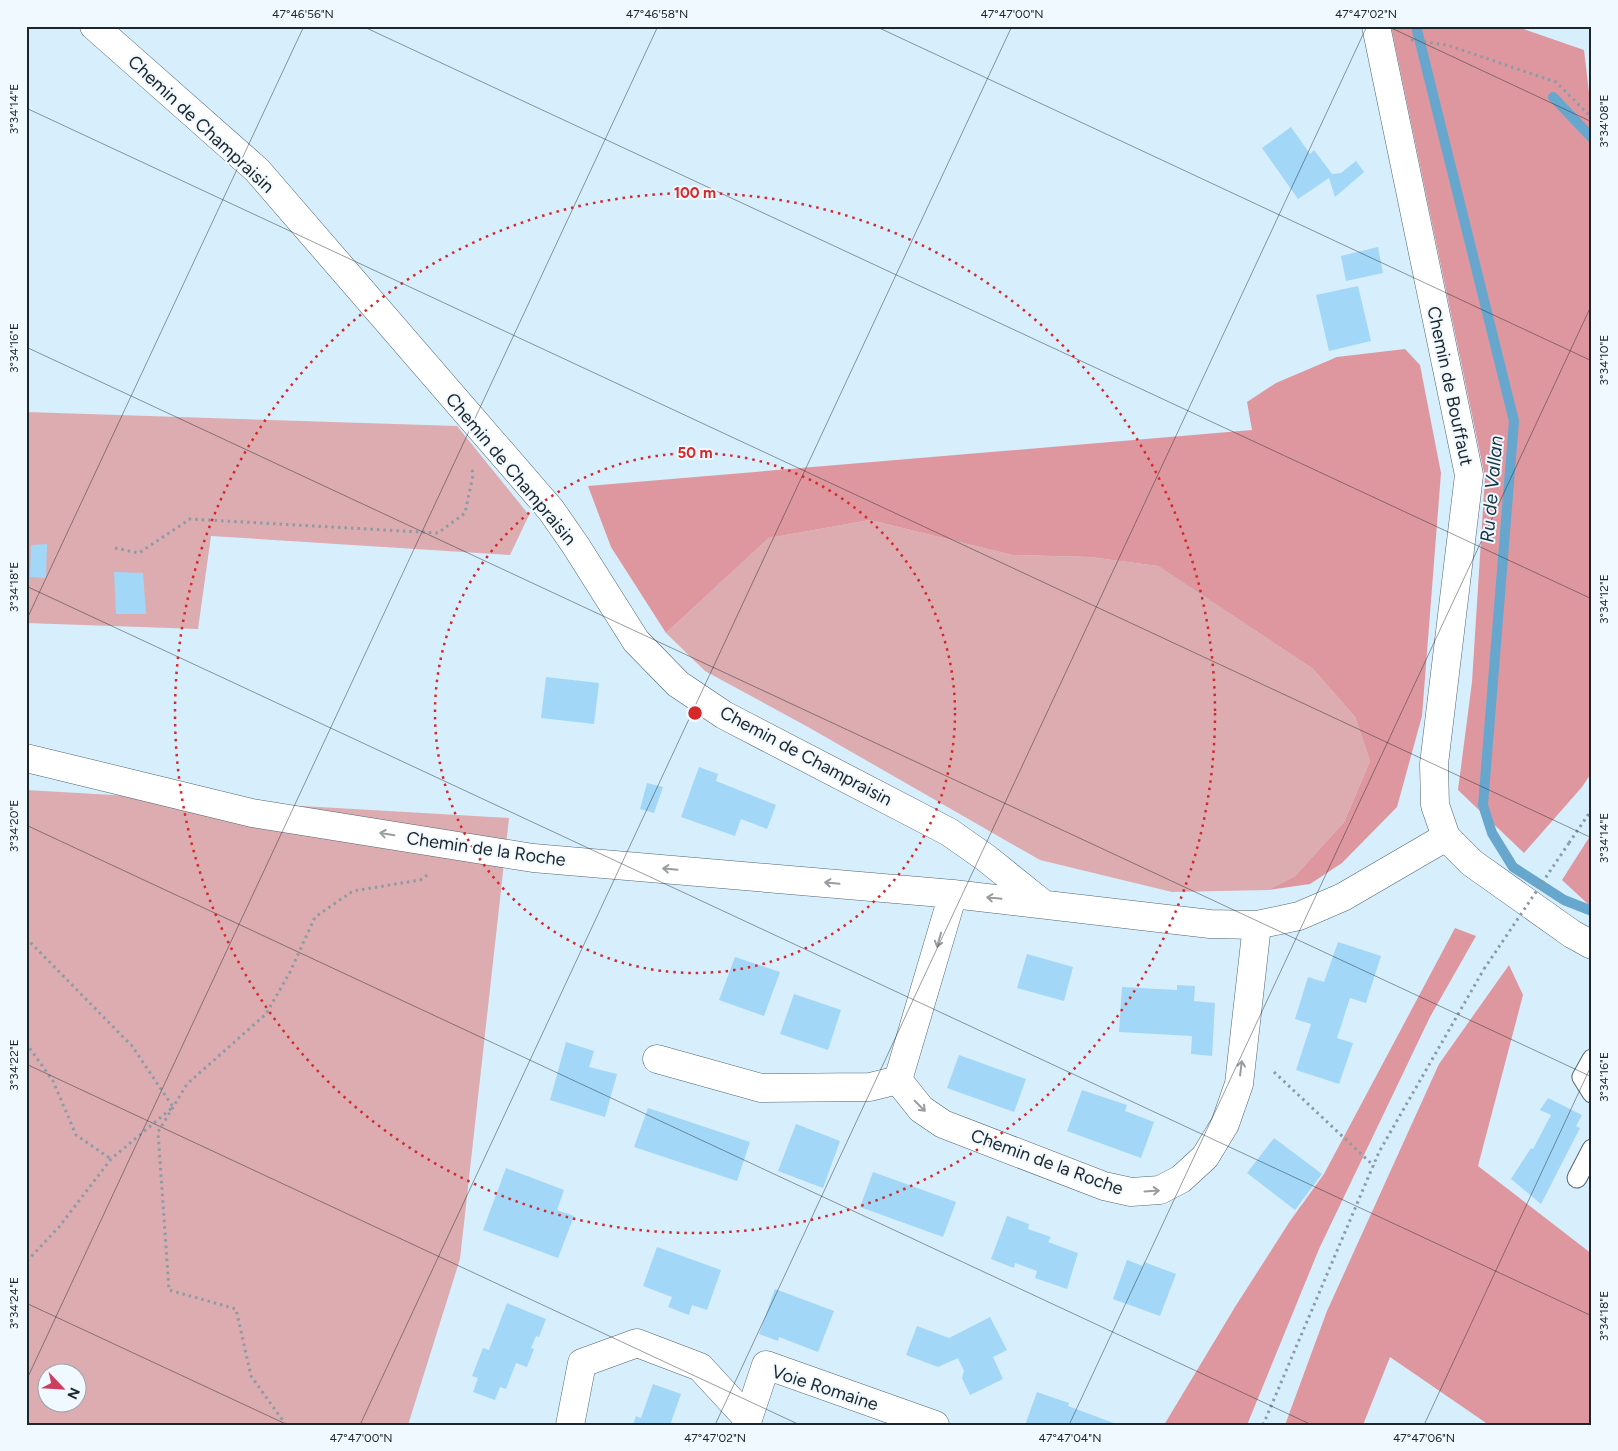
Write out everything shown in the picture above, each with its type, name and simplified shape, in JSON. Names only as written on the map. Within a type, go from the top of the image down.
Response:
[{"type":"street","name":"Chemin de Champraisin","points":[[94,26],[257,170],[551,510],[576,546],[636,642],[678,684],[724,714],[949,832],[986,858],[1042,903]]},
{"type":"street","name":"Chemin de Bouffaut","points":[[1376,26],[1469,474],[1434,764],[1435,805],[1446,837]]},
{"type":"street","name":"Chemin de la Roche","points":[[26,758],[252,813],[533,858],[953,894],[1210,924],[1257,926],[1298,916],[1343,897],[1446,837]]},
{"type":"street","points":[[1446,837],[1472,863],[1572,934],[1592,945]]},
{"type":"street","points":[[657,1058],[761,1088],[870,1087],[898,1080],[953,894]]},
{"type":"street","name":"Chemin de la Roche","points":[[898,1080],[921,1109],[943,1124],[1104,1186],[1131,1192],[1160,1190],[1181,1179],[1205,1157],[1225,1124],[1239,1084],[1257,926]]},
{"type":"street","name":"Voie Romaine","points":[[570,1425],[582,1363],[638,1343],[700,1367],[747,1422]]},
{"type":"street","name":"Voie Romaine","points":[[747,1422],[766,1365],[935,1425]]},
{"type":"lane","points":[[1592,1059],[1582,1077],[1592,1093]]},
{"type":"lane","points":[[1577,1178],[1592,1149]]},
{"type":"path","points":[[1402,39],[1447,45],[1556,82],[1592,118]]},
{"type":"path","points":[[115,548],[139,553],[190,519],[438,533],[465,513],[473,476],[472,467]]},
{"type":"path","points":[[1263,1425],[1379,1152],[1484,969],[1592,809]]},
{"type":"path","points":[[286,1425],[251,1376],[236,1309],[169,1290],[158,1132],[187,1084],[266,1014],[290,972],[315,917],[353,891],[420,880],[472,848]]},
{"type":"path","points":[[26,938],[132,1046],[173,1107]]},
{"type":"path","points":[[26,1043],[53,1081],[76,1135],[111,1159]]},
{"type":"path","points":[[1244,1044],[1374,1166]]},
{"type":"path","points":[[26,1262],[59,1227],[111,1159],[173,1107]]},
{"type":"shaded area","points":[[1391,26],[1515,26],[1584,50],[1590,101],[1592,101],[1592,772],[1582,787],[1524,853],[1458,790],[1472,682],[1485,477]]},
{"type":"shaded area","points":[[1405,349],[1420,365],[1441,473],[1422,716],[1397,807],[1342,863],[1310,884],[1268,890],[1295,876],[1344,822],[1370,761],[1355,717],[1313,669],[1158,566],[1090,557],[1012,555],[870,520],[769,538],[666,633],[611,547],[588,486],[1252,430],[1247,402],[1276,383],[1337,357]]},
{"type":"shaded area","points":[[26,412],[457,426],[529,515],[510,555],[211,536],[198,629],[26,623]]},
{"type":"shaded area","points":[[870,520],[1012,555],[1090,557],[1158,566],[1313,669],[1355,717],[1370,761],[1344,822],[1295,876],[1268,890],[1172,892],[1040,860],[808,727],[705,671],[666,633],[769,538]]},
{"type":"shaded area","points":[[26,790],[509,818],[460,1259],[408,1425],[26,1425]]},
{"type":"shaded area","points":[[1592,833],[1592,904],[1588,904],[1562,880]]},
{"type":"shaded area","points":[[1455,928],[1476,936],[1430,1017],[1319,1249],[1247,1425],[1164,1425],[1235,1307],[1290,1221],[1324,1174]]},
{"type":"shaded area","points":[[1509,965],[1523,995],[1478,1166],[1592,1254],[1592,1425],[1489,1425],[1390,1357],[1363,1425],[1285,1425],[1327,1311],[1439,1064]]},
{"type":"building","points":[[1291,127],[1310,154],[1314,150],[1332,174],[1341,173],[1356,161],[1364,172],[1335,197],[1329,178],[1298,199],[1262,148]]},
{"type":"building","points":[[1378,247],[1383,273],[1346,281],[1341,256]]},
{"type":"building","points":[[1358,286],[1371,341],[1329,351],[1316,295]]},
{"type":"building","points":[[47,544],[46,578],[30,577],[31,545]]},
{"type":"building","points":[[114,572],[143,573],[146,614],[116,614]]},
{"type":"building","points":[[546,677],[599,683],[594,724],[541,718]]},
{"type":"building","points":[[699,767],[718,774],[716,781],[776,805],[767,829],[741,819],[735,836],[681,817]]},
{"type":"building","points":[[647,783],[663,787],[654,813],[640,809]]},
{"type":"building","points":[[1338,942],[1381,956],[1366,1003],[1350,998],[1337,1038],[1353,1043],[1339,1084],[1296,1070],[1311,1024],[1295,1019],[1308,977],[1324,982]]},
{"type":"building","points":[[1027,954],[1073,967],[1064,1001],[1017,988]]},
{"type":"building","points":[[735,957],[780,972],[764,1016],[719,1000]]},
{"type":"building","points":[[1177,985],[1195,986],[1194,1001],[1215,1003],[1212,1056],[1191,1054],[1192,1036],[1119,1032],[1122,987],[1177,990]]},
{"type":"building","points":[[794,994],[841,1010],[828,1050],[780,1034]]},
{"type":"building","points":[[566,1042],[594,1051],[589,1067],[617,1074],[605,1117],[550,1100]]},
{"type":"building","points":[[959,1055],[1026,1079],[1014,1112],[947,1088]]},
{"type":"building","points":[[1082,1090],[1127,1105],[1125,1111],[1154,1122],[1141,1158],[1067,1131]]},
{"type":"building","points":[[1548,1098],[1582,1115],[1576,1126],[1580,1128],[1541,1204],[1511,1179],[1531,1148],[1533,1149],[1551,1115],[1540,1110]]},
{"type":"building","points":[[648,1108],[750,1142],[737,1181],[634,1147]]},
{"type":"building","points":[[796,1124],[840,1141],[823,1188],[778,1171]]},
{"type":"building","points":[[1274,1138],[1322,1174],[1295,1210],[1247,1173]]},
{"type":"building","points":[[506,1168],[564,1190],[557,1210],[574,1216],[558,1258],[483,1230]]},
{"type":"building","points":[[873,1172],[956,1202],[943,1237],[860,1207]]},
{"type":"building","points":[[1007,1216],[1029,1224],[1028,1229],[1051,1237],[1048,1242],[1078,1253],[1067,1289],[1035,1278],[1037,1271],[1015,1263],[1014,1268],[991,1259]]},
{"type":"building","points":[[657,1247],[721,1270],[707,1310],[692,1305],[689,1315],[668,1307],[672,1297],[643,1286]]},
{"type":"building","points":[[1127,1260],[1143,1266],[1144,1262],[1176,1274],[1160,1316],[1113,1299]]},
{"type":"building","points":[[775,1289],[834,1311],[818,1352],[779,1337],[778,1341],[759,1334]]},
{"type":"building","points":[[507,1303],[546,1319],[539,1337],[536,1336],[531,1348],[534,1349],[527,1367],[516,1363],[506,1389],[500,1387],[495,1400],[473,1392],[478,1378],[472,1376],[483,1348],[489,1350]]},
{"type":"building","points":[[990,1317],[1007,1350],[993,1357],[1003,1379],[970,1395],[962,1378],[964,1371],[958,1358],[938,1367],[906,1355],[917,1326],[949,1338]]},
{"type":"building","points":[[653,1384],[681,1394],[670,1425],[633,1425],[636,1416],[641,1418]]},
{"type":"building","points":[[1037,1392],[1069,1403],[1068,1406],[1119,1425],[1025,1425]]},
{"type":"waterway","name":"Ru de Vallan","points":[[1416,26],[1514,421],[1483,805],[1492,833],[1513,867],[1564,900],[1592,911]]},
{"type":"waterway","points":[[1553,97],[1592,138]]}]
